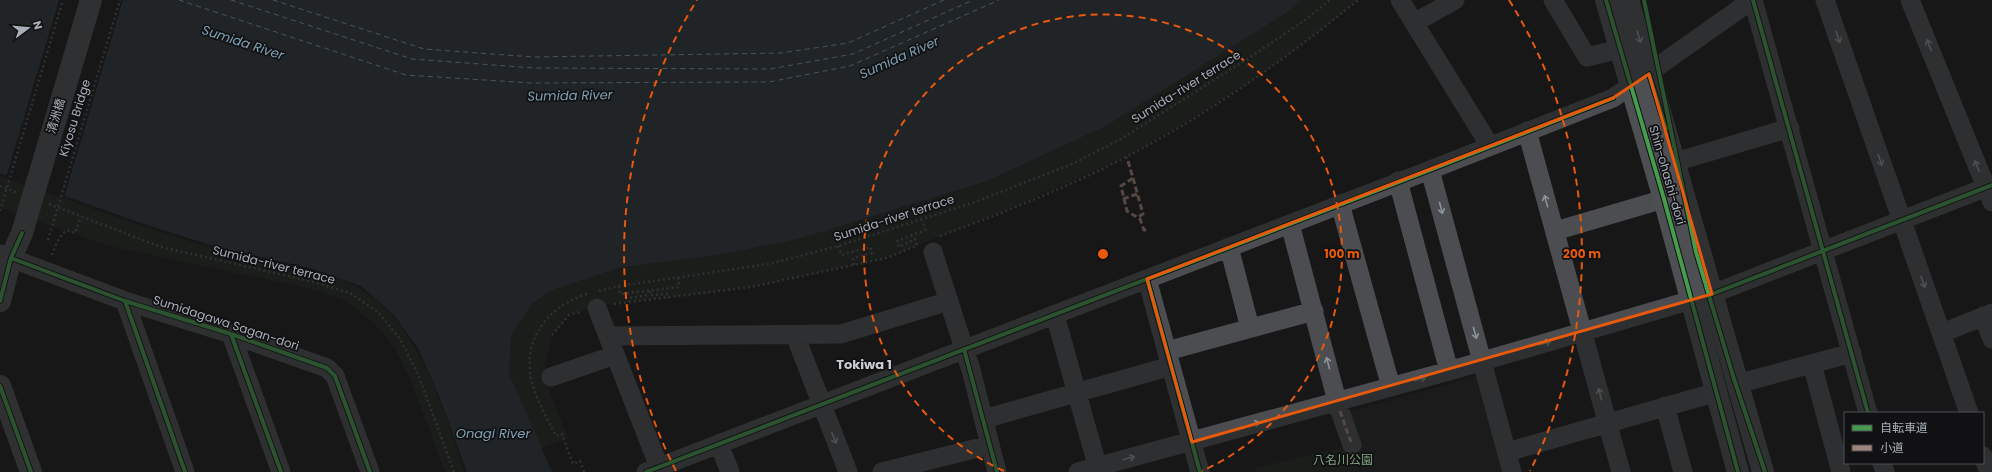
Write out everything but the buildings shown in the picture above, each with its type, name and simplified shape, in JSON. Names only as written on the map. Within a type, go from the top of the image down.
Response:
[{"type":"main road","name":"清洲橋","points":[[0,301],[6,256],[22,233],[91,0]]},
{"type":"main road","name":"Shin-ohashi-dori","points":[[1606,0],[1664,199],[1737,384],[1763,472]]},
{"type":"main road","name":"Shin-ohashi-dori","points":[[1628,0],[1675,162],[1702,297],[1717,392],[1738,472]]},
{"type":"main road","points":[[0,386],[31,472]]},
{"type":"street","points":[[1400,0],[1490,146]]},
{"type":"street","points":[[1414,23],[1456,0]]},
{"type":"street","points":[[1553,0],[1587,57],[1620,49]]},
{"type":"street","points":[[595,297],[655,470],[820,404],[1614,98],[1752,0],[1790,128],[1868,412]]},
{"type":"street","points":[[1825,0],[1969,412]]},
{"type":"street","points":[[1078,472],[1098,469],[1192,442],[1339,406],[1391,387],[1702,297],[1901,221],[1990,192],[1910,0]]},
{"type":"street","points":[[1675,162],[1790,128]]},
{"type":"street","points":[[1527,131],[1621,472]]},
{"type":"street","points":[[1430,170],[1512,472]]},
{"type":"street","points":[[1398,182],[1449,371]]},
{"type":"street","points":[[1555,231],[1664,199]]},
{"type":"street","points":[[1340,204],[1391,387]]},
{"type":"street","points":[[1290,224],[1339,406],[1352,445]]},
{"type":"street","points":[[927,244],[949,301],[964,349],[997,472]]},
{"type":"street","points":[[1229,247],[1250,328]]},
{"type":"street","name":"Sumidagawa Sagan-dori","points":[[6,256],[125,301],[231,334],[327,368],[335,376],[370,472]]},
{"type":"street","points":[[1146,279],[1200,472]]},
{"type":"street","points":[[125,301],[185,472]]},
{"type":"street","points":[[608,336],[841,334],[949,301]]},
{"type":"street","points":[[984,419],[1078,394],[1250,328],[1314,311]]},
{"type":"street","points":[[1055,314],[1098,469]]},
{"type":"street","points":[[1942,333],[1987,314],[1992,339]]},
{"type":"street","points":[[231,334],[280,472]]},
{"type":"street","points":[[795,335],[820,404],[848,472]]},
{"type":"street","points":[[1737,384],[1852,353]]},
{"type":"street","points":[[551,377],[615,355]]},
{"type":"street","points":[[1812,364],[1841,472]]},
{"type":"street","points":[[1507,452],[1607,422],[1717,392]]},
{"type":"street","points":[[1665,406],[1683,472]]},
{"type":"street","points":[[719,444],[730,472]]},
{"type":"street","points":[[882,472],[990,445]]},
{"type":"street","points":[[1984,459],[1988,472]]},
{"type":"path","points":[[0,210],[63,0]]},
{"type":"path","points":[[584,472],[580,461],[573,464],[562,434],[556,436],[533,386],[530,366],[533,341],[546,319],[566,302],[595,297],[606,305],[751,287],[886,258],[927,244],[1060,188],[1126,157],[1184,124],[1251,81],[1313,37],[1358,0]]},
{"type":"path","points":[[1126,157],[1128,161]]},
{"type":"path","points":[[0,186],[22,194]]},
{"type":"path","points":[[52,255],[55,246],[64,232],[67,230],[75,233],[81,217]]},
{"type":"path","points":[[923,220],[925,230],[897,241],[899,247],[915,239],[927,244]]},
{"type":"path","points":[[838,246],[842,255],[870,247],[872,253],[853,258],[854,265]]},
{"type":"path","points":[[619,286],[620,294],[679,287],[678,277]]},
{"type":"path","points":[[630,302],[629,298],[650,295],[668,294],[669,298]]},
{"type":"path","points":[[552,335],[568,315],[595,297]]},
{"type":"highlighted area","points":[[1649,74],[1712,294],[1192,442],[1147,279],[1613,98]]},
{"type":"shaded area","points":[[1477,376],[1503,472],[1362,472],[1345,413]]},
{"type":"green space","points":[[1301,0],[1358,0],[1313,37],[1251,81],[1184,123],[1126,157],[1004,211],[886,258],[751,287],[606,305],[569,315],[552,335],[545,366],[547,385],[568,438],[541,448],[509,373],[511,336],[532,304],[552,290],[618,268],[718,255],[798,239],[987,181],[1106,126],[1286,13]]},
{"type":"green space","points":[[0,176],[191,242],[241,256],[312,270],[334,277],[356,287],[376,299],[393,316],[406,333],[427,371],[444,411],[465,472],[445,472],[409,376],[395,348],[375,324],[346,301],[316,290],[109,246],[0,208]]},
{"type":"green space","name":"八名川公園","points":[[1352,445],[1360,472],[1257,472],[1255,468]]},
{"type":"water","points":[[0,0],[1301,0],[1286,13],[1106,126],[987,181],[798,239],[718,255],[618,268],[552,290],[532,304],[511,336],[509,373],[552,472],[467,472],[439,396],[418,348],[393,314],[361,286],[310,268],[220,248],[144,224],[0,173]]},
{"type":"pier","points":[[59,0],[123,0],[64,198],[6,177]]},
{"type":"ferry route","points":[[179,0],[406,75],[532,83],[769,82],[850,66],[999,0]]},
{"type":"ferry route","points":[[231,0],[412,59],[534,68],[770,69],[853,54],[973,0]]},
{"type":"ferry route","points":[[273,0],[424,49],[533,57],[781,53],[848,43],[944,0]]},
{"type":"marked path","points":[[1128,161],[1133,178],[1121,186],[1127,211],[1140,219],[1144,230],[1148,230]]},
{"type":"marked path","points":[[1133,178],[1143,214],[1138,217]]},
{"type":"marked path","points":[[1123,199],[1137,194]]},
{"type":"marked path","points":[[1340,411],[1352,445]]},
{"type":"cycle path","points":[[1606,0],[1664,199],[1738,472]]},
{"type":"cycle path","points":[[1644,0],[1696,252],[1734,379],[1765,472]]},
{"type":"cycle path","points":[[1753,0],[1868,412]]},
{"type":"cycle path","points":[[1649,74],[1666,129]]},
{"type":"cycle path","points":[[646,472],[1613,98]]},
{"type":"cycle path","points":[[1712,294],[1992,185]]},
{"type":"cycle path","points":[[0,301],[11,258],[22,233]]},
{"type":"cycle path","points":[[11,258],[125,301],[231,334],[327,368],[335,376],[370,472]]},
{"type":"cycle path","points":[[1147,279],[1200,472]]},
{"type":"cycle path","points":[[125,301],[185,472]]},
{"type":"cycle path","points":[[231,334],[281,472]]},
{"type":"cycle path","points":[[964,349],[997,472]]},
{"type":"cycle path","points":[[0,386],[31,472]]},
{"type":"district","name":"Tokiwa 1","points":[[864,364]]},
{"type":"water label","name":"Sumida River","points":[[243,42]]},
{"type":"water label","name":"Sumida River","points":[[899,57]]},
{"type":"water label","name":"Sumida River","points":[[570,95]]},
{"type":"water label","name":"Onagi River","points":[[493,433]]}]
